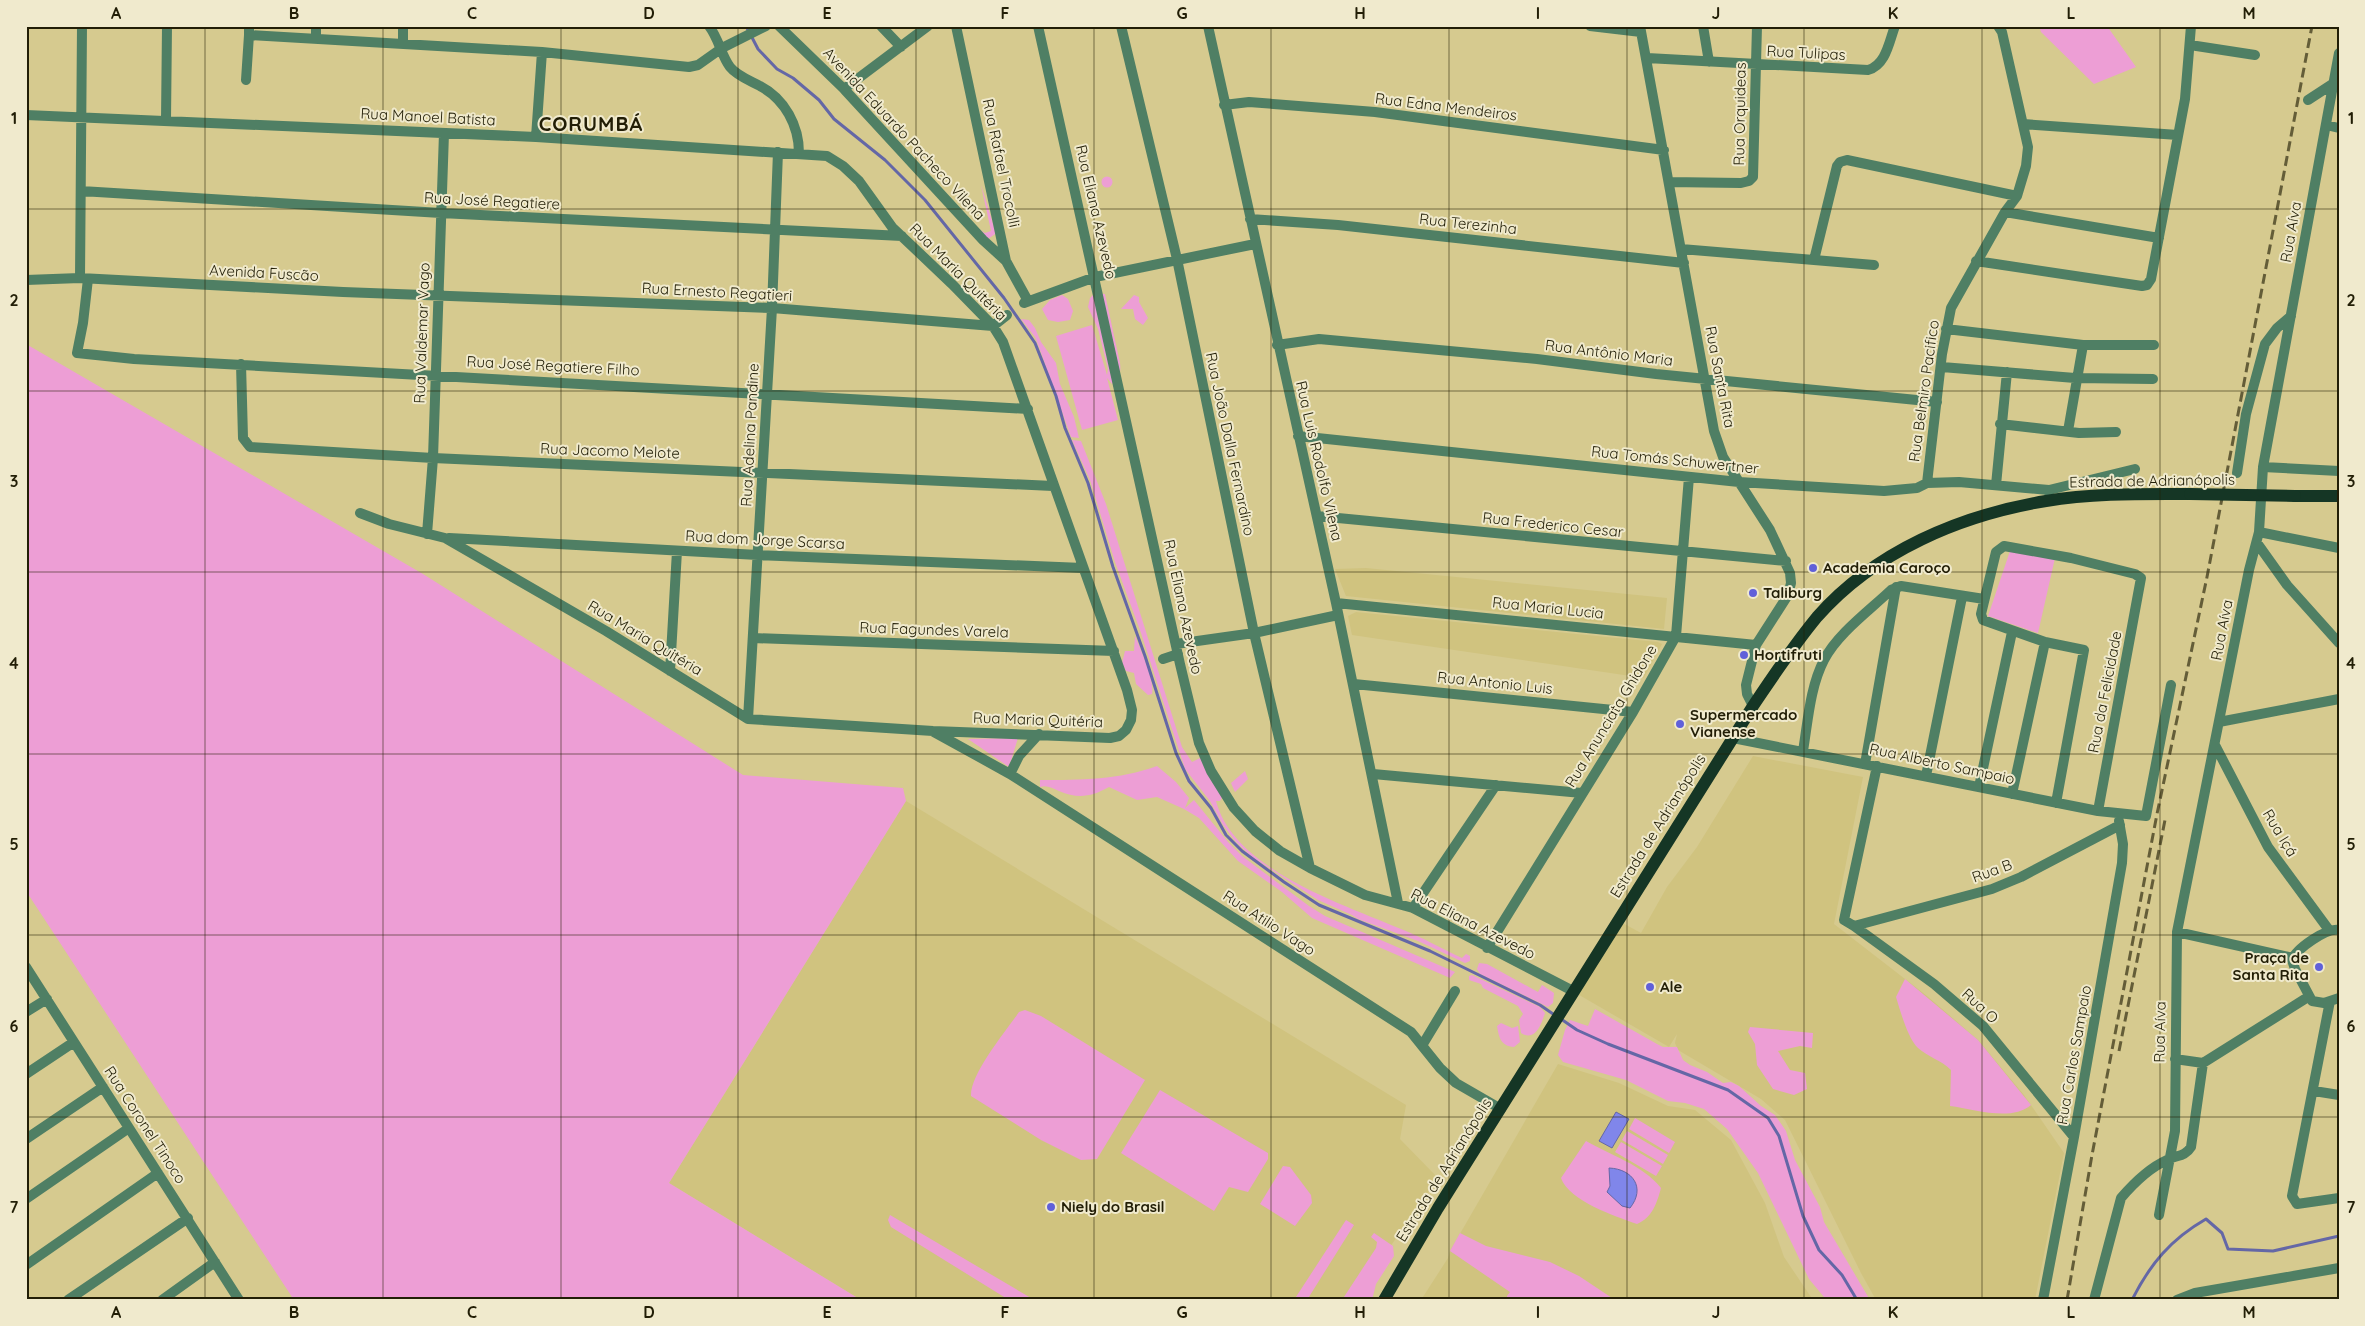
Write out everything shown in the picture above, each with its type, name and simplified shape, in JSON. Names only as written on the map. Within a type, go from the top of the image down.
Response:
[{"type":"main road","name":"Estrada de Adrianópolis","points":[[1384,1300],[1438,1208],[1753,706],[1818,616],[1858,579],[1911,545],[1950,527],[2049,495],[2339,496]]},
{"type":"street","points":[[26,280],[84,278],[81,191],[82,26]]},
{"type":"street","points":[[166,120],[167,26]]},
{"type":"street","points":[[316,26],[316,39]]},
{"type":"street","points":[[403,26],[403,44]]},
{"type":"street","points":[[709,26],[717,37],[727,61],[736,72],[769,90],[792,117],[799,137],[798,153]]},
{"type":"street","name":"Avenida Eduardo Pacheco Vilena","points":[[779,26],[844,89],[983,240],[1006,262]]},
{"type":"street","points":[[881,26],[900,47]]},
{"type":"street","points":[[844,89],[928,26]]},
{"type":"street","name":"Rua Rafael Trocolli","points":[[956,26],[1006,262],[1026,302],[1095,277]]},
{"type":"street","name":"Rua Eliana Azevedo","points":[[1038,26],[1177,649],[1199,743],[1211,771],[1234,808],[1255,831],[1280,851],[1365,895],[1412,908],[1487,948],[1570,996]]},
{"type":"street","name":"Rua João Dalla Fernardino","points":[[1121,26],[1177,259],[1254,633],[1310,868]]},
{"type":"street","name":"Rua Luis Rodolfo Vilena","points":[[1208,26],[1277,345],[1354,684],[1398,903]]},
{"type":"street","points":[[1590,26],[1640,29]]},
{"type":"street","points":[[1702,26],[1710,62]]},
{"type":"street","name":"Rua Orquideas","points":[[1669,182],[1741,183],[1749,182],[1753,177],[1757,26]]},
{"type":"street","name":"Rua Tulipas","points":[[1647,58],[1860,71],[1874,69],[1882,60],[1894,26]]},
{"type":"street","name":"Rua Belmiro Pacifico","points":[[1927,483],[1946,329],[1951,308],[1976,261],[2005,212],[2017,196],[2026,166],[2028,147],[2002,32],[1998,26]]},
{"type":"street","points":[[1976,261],[2142,286],[2147,285],[2159,238],[2178,135],[2185,92],[2191,26]]},
{"type":"street","points":[[246,80],[249,31],[316,39],[542,52],[689,67],[707,61],[722,48],[764,27]]},
{"type":"street","name":"Rua Santa Rita","points":[[1640,29],[1664,150],[1714,431],[1723,457],[1770,530],[1786,562],[1791,582],[1788,595],[1756,645],[1746,684],[1746,694],[1753,706]]},
{"type":"street","points":[[2190,45],[2255,55]]},
{"type":"street","points":[[536,137],[542,52]]},
{"type":"street","name":"Rua Aíva","points":[[2159,1215],[2174,1131],[2177,932],[2249,570],[2258,538],[2264,467],[2339,54]]},
{"type":"street","points":[[2308,100],[2334,83]]},
{"type":"street","name":"Rua Edna Mendeiros","points":[[1224,105],[1249,102],[1375,112],[1664,150]]},
{"type":"street","name":"Rua Manoel Batista","points":[[26,115],[536,137],[827,156]]},
{"type":"street","points":[[2023,124],[2178,135]]},
{"type":"street","points":[[2326,125],[2339,128]]},
{"type":"street","name":"Rua Valdemar Vago","points":[[427,534],[433,458],[444,134]]},
{"type":"street","name":"Rua Adelina Pandine","points":[[748,719],[772,308],[778,152]]},
{"type":"street","name":"Rua Maria Quitéria","points":[[360,513],[445,538],[748,719],[934,731],[1110,738],[1119,736],[1126,730],[1132,710],[1114,651],[1053,486],[1028,408],[1003,342],[993,326],[892,226],[859,182],[843,166],[827,156]]},
{"type":"street","points":[[1814,260],[1837,166],[1840,162],[1847,160],[2017,196]]},
{"type":"street","name":"Rua José Regatiere","points":[[81,191],[442,213],[902,236]]},
{"type":"street","points":[[2005,212],[2159,238]]},
{"type":"street","name":"Rua Terezinha","points":[[1250,219],[1348,226],[1684,263]]},
{"type":"street","points":[[1095,277],[1255,244]]},
{"type":"street","points":[[1681,249],[1874,265]]},
{"type":"street","name":"Avenida Fuscão","points":[[84,278],[439,296]]},
{"type":"street","name":"Rua José Regatiere Filho","points":[[84,278],[83,323],[77,352],[134,359],[436,374],[1028,408]]},
{"type":"street","name":"Rua Ernesto Regatieri","points":[[439,296],[772,308],[993,326]]},
{"type":"street","points":[[993,326],[1007,315]]},
{"type":"street","points":[[2237,473],[2246,414],[2266,344],[2277,328],[2291,316]]},
{"type":"street","points":[[1946,329],[2082,345],[2154,345]]},
{"type":"street","name":"Rua Antônio Maria","points":[[1277,345],[1319,339],[1537,359],[1704,379],[1937,402]]},
{"type":"street","points":[[2068,432],[2075,378],[2082,345]]},
{"type":"street","name":"Rua Jacomo Melote","points":[[241,364],[243,438],[250,447],[433,458],[1053,486]]},
{"type":"street","points":[[1942,367],[2075,378],[2153,379]]},
{"type":"street","points":[[1996,485],[2006,372]]},
{"type":"street","points":[[2000,424],[2068,432],[2116,432]]},
{"type":"street","name":"Rua Tomás Schuwertner","points":[[1298,436],[1739,482],[1884,492],[1917,488],[1927,483],[1959,482],[1996,485],[2049,495],[2135,469]]},
{"type":"street","points":[[2264,467],[2339,471]]},
{"type":"street","name":"Rua Anunciata Ghidone","points":[[1487,948],[1633,712],[1676,636],[1689,477]]},
{"type":"street","name":"Rua Frederico Cesar","points":[[1317,516],[1786,562]]},
{"type":"street","name":"Rua dom Jorge Scarsa","points":[[445,538],[758,555],[1083,568]]},
{"type":"street","points":[[2258,538],[2339,548]]},
{"type":"street","points":[[2258,538],[2287,585],[2339,643]]},
{"type":"street","name":"Rua da Felicidade","points":[[1984,599],[1996,552],[1999,548],[2009,546],[2071,558],[2135,574],[2141,578],[2098,811]]},
{"type":"street","points":[[670,671],[677,551]]},
{"type":"street","points":[[1866,764],[1896,587]]},
{"type":"street","points":[[1803,751],[1816,682],[1824,659],[1836,643],[1896,587],[1916,588],[1962,597],[1984,599],[1981,618],[1985,622],[2045,642],[2084,650],[2056,803]]},
{"type":"street","points":[[1926,776],[1962,597]]},
{"type":"street","name":"Rua Maria Lucia","points":[[1336,603],[1756,645]]},
{"type":"street","points":[[1163,659],[1177,649],[1338,615]]},
{"type":"street","points":[[1979,787],[2012,632]]},
{"type":"street","name":"Rua Fagundes Varela","points":[[753,638],[1114,651]]},
{"type":"street","points":[[2012,794],[2045,642]]},
{"type":"street","name":"Rua Antonio Luis","points":[[1354,684],[1633,712]]},
{"type":"street","name":"Rua Alberto Sampaio","points":[[1733,738],[2098,811],[2119,820],[2146,816],[2171,685]]},
{"type":"street","points":[[2219,722],[2339,700]]},
{"type":"street","name":"Rua Atilio Vago","points":[[934,731],[1010,774],[1411,1032],[1423,1044],[1440,1068],[1456,1083],[1501,1110]]},
{"type":"street","points":[[1010,774],[1019,756],[1039,734]]},
{"type":"street","name":"Rua Içá","points":[[2215,745],[2268,846],[2334,930]]},
{"type":"street","points":[[1854,926],[1844,920],[1877,766]]},
{"type":"street","points":[[1373,774],[1582,793]]},
{"type":"street","points":[[1412,908],[1496,785]]},
{"type":"street","name":"Rua B","points":[[1854,926],[1992,889],[2021,877],[2119,820]]},
{"type":"street","name":"Rua Carlos Sampaio","points":[[2043,1300],[2074,1138],[2122,863],[2123,844],[2119,820]]},
{"type":"street","name":"Rua O","points":[[1854,926],[1934,984],[1983,1026],[2074,1138]]},
{"type":"street","points":[[2334,930],[2297,952],[2293,958],[2295,969],[2308,997],[2318,1003],[2334,1000],[2292,1196],[2297,1204],[2339,1198]]},
{"type":"street","points":[[2177,932],[2293,958]]},
{"type":"street","name":"Rua Coronel Tinoco","points":[[26,967],[239,1300]]},
{"type":"street","points":[[1423,1044],[1455,992]]},
{"type":"street","points":[[2175,1059],[2203,1063],[2308,997]]},
{"type":"street","points":[[26,1012],[47,999]]},
{"type":"street","points":[[26,1074],[74,1042]]},
{"type":"street","points":[[2094,1300],[2119,1204],[2130,1188],[2143,1176],[2168,1159],[2185,1154],[2191,1147],[2203,1063]]},
{"type":"street","points":[[26,1139],[103,1087]]},
{"type":"street","points":[[2314,1091],[2339,1095]]},
{"type":"street","points":[[26,1199],[130,1128]]},
{"type":"street","points":[[26,1265],[158,1173]]},
{"type":"street","points":[[68,1300],[188,1218]]},
{"type":"street","points":[[162,1300],[215,1262]]},
{"type":"street","points":[[2177,1300],[2195,1293],[2339,1268]]},
{"type":"shaded area","points":[[2039,26],[2107,26],[2136,67],[2094,84],[2041,32]]},
{"type":"shaded area","points":[[1107,176],[1113,182],[1107,188],[1101,182]]},
{"type":"shaded area","points":[[981,185],[995,230],[995,234],[988,239],[980,230],[985,233],[991,231]]},
{"type":"shaded area","points":[[1095,293],[1105,294],[1120,363],[1117,379],[1112,384],[1107,378],[1118,420],[1082,430],[1056,336],[1092,325],[1107,375],[1108,369],[1098,329],[1088,307],[1090,298]]},
{"type":"shaded area","points":[[1062,295],[1068,299],[1073,311],[1070,320],[1058,322],[1048,320],[1042,309],[1050,300]]},
{"type":"shaded area","points":[[1134,295],[1139,297],[1139,302],[1148,318],[1143,325],[1135,319],[1133,309],[1121,309]]},
{"type":"shaded area","points":[[1021,319],[1029,320],[1041,342],[1056,363],[1060,384],[1074,417],[1079,438],[1071,437],[1035,337]]},
{"type":"shaded area","points":[[26,344],[423,574],[743,775],[903,788],[906,801],[669,1183],[861,1300],[294,1300],[26,891]]},
{"type":"shaded area","points":[[1072,440],[1081,441],[1106,504],[1182,747],[1192,762],[1202,757],[1223,796],[1220,801],[1216,801],[1227,825],[1244,847],[1267,865],[1294,882],[1462,958],[1466,954],[1470,956],[1470,961],[1465,963],[1418,941],[1358,919],[1318,900],[1252,857],[1236,842],[1223,825],[1210,801],[1185,769],[1141,633],[1115,562],[1090,480]]},
{"type":"shaded area","points":[[2010,551],[2055,558],[2038,633],[1988,616]]},
{"type":"shaded area","points":[[1366,568],[1667,598],[1664,629],[1346,596],[1335,569]]},
{"type":"shaded area","points":[[1356,612],[1658,642],[1662,644],[1644,678],[1352,635],[1348,616]]},
{"type":"shaded area","points":[[1135,636],[1150,674],[1152,694],[1148,695],[1136,684],[1134,673],[1126,671],[1122,663],[1125,651],[1134,651]]},
{"type":"shaded area","points":[[1018,738],[1009,767],[968,739]]},
{"type":"shaded area","points":[[1753,756],[1863,777],[1834,924],[1927,996],[1978,1040],[2024,1095],[2064,1153],[2035,1300],[1876,1300],[1785,1120],[1761,1099],[1678,1050],[1675,1043],[1677,1034],[1669,1047],[1574,992],[1619,921],[1641,933],[1667,887],[1697,847]]},
{"type":"shaded area","points":[[1157,766],[1176,782],[1189,798],[1185,808],[1194,800],[1228,842],[1242,856],[1309,906],[1325,916],[1455,972],[1450,978],[1312,918],[1282,892],[1238,861],[1199,818],[1184,809],[1157,797],[1137,800],[1109,787],[1090,795],[1078,796],[1043,786],[1040,787],[1040,780],[1114,777]]},
{"type":"shaded area","points":[[1245,771],[1248,779],[1235,792],[1231,783]]},
{"type":"shaded area","points":[[906,801],[1406,1105],[1400,1139],[1438,1178],[1353,1300],[861,1300],[669,1183]]},
{"type":"shaded area","points":[[1479,963],[1487,964],[1538,992],[1542,985],[1554,993],[1553,1003],[1548,1007],[1480,974],[1477,969]]},
{"type":"shaded area","points":[[1472,975],[1540,1007],[1545,1013],[1537,1031],[1530,1035],[1521,1033],[1519,1020],[1523,1014],[1518,1006],[1483,988],[1481,984],[1469,980],[1469,976]]},
{"type":"shaded area","points":[[1905,979],[1978,1040],[2031,1105],[2023,1110],[2003,1114],[1950,1106],[1951,1070],[1914,1044],[1902,1016],[1896,997]]},
{"type":"shaded area","points":[[1595,1009],[1663,1047],[1677,1047],[1683,1060],[1690,1065],[1707,1072],[1723,1083],[1731,1082],[1739,1086],[1761,1106],[1775,1115],[1786,1131],[1795,1160],[1820,1207],[1824,1222],[1870,1300],[1827,1300],[1824,1297],[1809,1279],[1758,1173],[1727,1129],[1704,1109],[1685,1103],[1668,1101],[1626,1080],[1563,1062],[1558,1055],[1570,1020],[1588,1026]]},
{"type":"shaded area","points":[[1025,1010],[1041,1016],[1145,1080],[1097,1159],[1081,1160],[1041,1140],[971,1096],[972,1087],[982,1065],[1019,1012]]},
{"type":"shaded area","points":[[1501,1023],[1512,1028],[1518,1026],[1520,1042],[1514,1047],[1506,1045],[1501,1041],[1497,1026]]},
{"type":"shaded area","points":[[1750,1027],[1813,1033],[1812,1048],[1800,1046],[1778,1051],[1790,1070],[1805,1073],[1807,1089],[1794,1095],[1773,1089],[1757,1065],[1755,1044],[1748,1032]]},
{"type":"shaded area","points":[[1558,1064],[1619,1083],[1668,1106],[1695,1110],[1731,1140],[1765,1203],[1784,1257],[1813,1300],[1421,1300],[1448,1258],[1450,1251]]},
{"type":"shaded area","points":[[1160,1090],[1268,1153],[1268,1159],[1248,1192],[1229,1187],[1214,1211],[1121,1153]]},
{"type":"shaded area","points":[[1635,1118],[1675,1142],[1669,1153],[1629,1129]]},
{"type":"shaded area","points":[[1627,1131],[1668,1155],[1663,1164],[1622,1140]]},
{"type":"shaded area","points":[[1586,1141],[1636,1167],[1654,1180],[1661,1188],[1658,1199],[1647,1218],[1637,1224],[1605,1212],[1583,1201],[1566,1186],[1561,1178]]},
{"type":"shaded area","points":[[1621,1142],[1662,1166],[1656,1176],[1615,1152]]},
{"type":"shaded area","points":[[1283,1166],[1290,1167],[1311,1195],[1312,1203],[1295,1226],[1260,1204]]},
{"type":"shaded area","points":[[890,1215],[1031,1298],[1030,1300],[1009,1300],[891,1227],[888,1220]]},
{"type":"shaded area","points":[[1346,1220],[1354,1225],[1307,1300],[1294,1300]]},
{"type":"shaded area","points":[[1374,1233],[1393,1246],[1394,1256],[1376,1284],[1372,1300],[1342,1300],[1376,1248],[1377,1242],[1371,1237]]},
{"type":"shaded area","points":[[1460,1233],[1486,1246],[1550,1262],[1579,1276],[1615,1300],[1507,1300],[1510,1292],[1450,1251]]},
{"type":"water","points":[[1616,1112],[1629,1119],[1612,1148],[1599,1141]]},
{"type":"water","points":[[1609,1168],[1625,1172],[1634,1181],[1637,1193],[1635,1201],[1630,1208],[1622,1206],[1607,1192],[1610,1186]]},
{"type":"waterway","points":[[746,26],[758,49],[777,69],[793,78],[819,100],[834,119],[885,160],[925,200],[1004,298],[1035,343],[1056,396],[1065,428],[1088,483],[1113,567],[1145,656],[1176,753],[1189,781],[1211,808],[1226,835],[1242,851],[1319,905],[1430,951],[1540,1005],[1556,1016]]},
{"type":"waterway","points":[[1561,1019],[1577,1030],[1608,1044],[1728,1090],[1768,1118],[1779,1136],[1803,1216],[1819,1250],[1842,1275],[1857,1300]]},
{"type":"waterway","points":[[2132,1300],[2146,1275],[2172,1244],[2206,1219],[2222,1233],[2228,1249],[2273,1251],[2339,1236]]},
{"type":"railway","points":[[2067,1300],[2092,1155],[2157,814],[2207,577],[2312,26]]},
{"type":"railway","points":[[2119,1051],[2165,820]]},
{"type":"place","name":"Academia Caroço","points":[[1813,568]]},
{"type":"place","name":"Taliburg","points":[[1753,593]]},
{"type":"place","name":"Hortifruti","points":[[1744,655]]},
{"type":"place","name":"Supermercado Vianense","points":[[1680,724]]},
{"type":"place","name":"Praça de Santa Rita","points":[[2319,967]]},
{"type":"place","name":"Ale","points":[[1650,987]]},
{"type":"place","name":"Niely do Brasil","points":[[1051,1207]]},
{"type":"district","name":"CORUMBÁ","points":[[591,124]]}]
